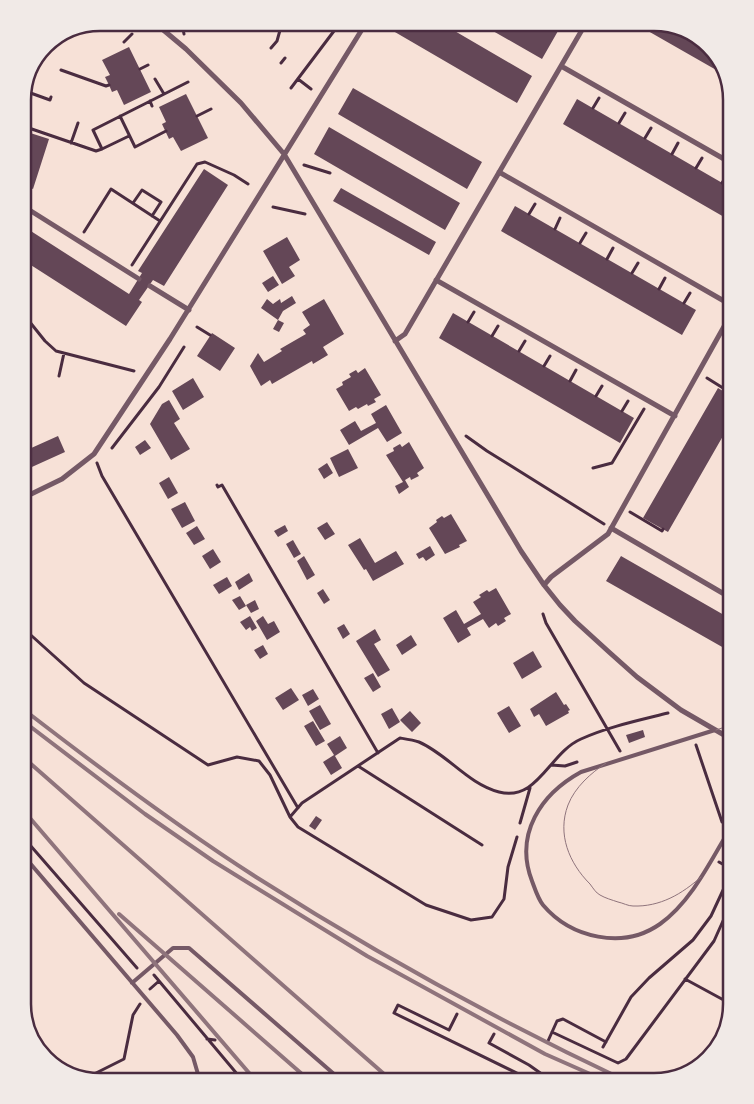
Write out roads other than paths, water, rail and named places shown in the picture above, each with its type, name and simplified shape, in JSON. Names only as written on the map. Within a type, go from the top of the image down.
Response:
[{"type":"street","points":[[165,31],[199,61],[241,103],[284,154],[521,552],[544,585],[574,620],[637,677],[681,710],[723,734]]},
{"type":"street","points":[[31,494],[62,479],[94,454],[189,310],[361,31]]},
{"type":"street","points":[[395,341],[405,334],[581,31]]},
{"type":"street","points":[[561,66],[723,158]]},
{"type":"street","points":[[499,172],[723,300]]},
{"type":"street","points":[[31,211],[138,279]]},
{"type":"street","points":[[436,280],[674,416]]},
{"type":"street","points":[[150,286],[189,310]]},
{"type":"street","points":[[544,585],[554,574],[608,534],[723,330]]},
{"type":"street","points":[[611,528],[723,593]]},
{"type":"lane","points":[[716,730],[581,772],[566,780],[555,789],[539,808],[530,829],[526,850],[527,864],[530,877],[542,904],[554,916],[573,929],[601,938],[612,938],[635,935],[657,926],[675,911],[701,877],[723,841]]},
{"type":"lane","points":[[31,866],[177,1035],[192,1057],[197,1073]]},
{"type":"lane","points":[[132,983],[173,948],[189,948],[333,1073]]},
{"type":"tram line","points":[[716,730],[723,728]]},
{"type":"tram line","points":[[606,763],[579,786],[571,798],[565,816],[564,827],[567,848],[576,867],[583,876],[602,896],[631,906],[643,906],[661,902],[678,894],[701,877]]},
{"type":"railway","points":[[31,715],[166,816],[301,905],[438,985],[610,1073]]},
{"type":"railway","points":[[31,727],[145,814],[213,861],[367,956],[545,1054],[588,1073]]},
{"type":"railway","points":[[31,764],[383,1073]]},
{"type":"railway","points":[[31,819],[249,1073]]},
{"type":"railway","points":[[119,914],[301,1073]]}]
